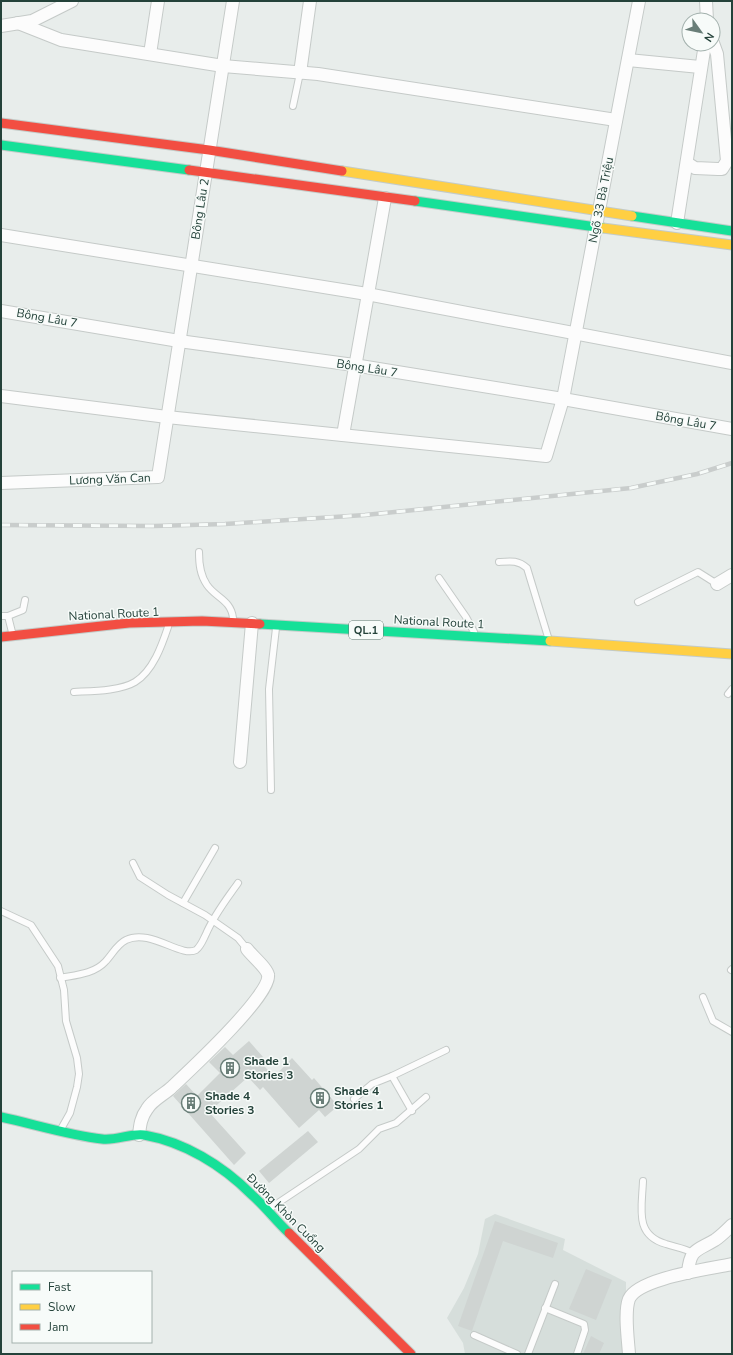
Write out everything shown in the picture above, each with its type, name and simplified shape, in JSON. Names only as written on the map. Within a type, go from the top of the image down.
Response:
[{"type":"main road","points":[[1,123],[209,150],[732,231]]},
{"type":"main road","points":[[1,145],[206,171],[385,198],[732,245]]},
{"type":"main road","name":"National Route 1","points":[[1,637],[129,623],[233,622],[475,636],[732,654]]},
{"type":"main road","name":"Đường Khòn Cuổng","points":[[1,1117],[109,1139],[139,1135],[168,1140],[203,1158],[225,1172],[268,1210],[278,1222],[411,1354]]},
{"type":"street","points":[[1,26],[32,21],[72,1]]},
{"type":"street","points":[[150,54],[158,1]]},
{"type":"street","name":"Bông Lâu 2","points":[[167,417],[233,1]]},
{"type":"street","points":[[300,73],[310,1]]},
{"type":"street","name":"Ngõ 33 Bà Triệu","points":[[343,436],[546,456],[563,399],[639,1]]},
{"type":"street","points":[[706,1],[707,12]]},
{"type":"street","points":[[18,23],[61,40],[223,66],[300,73],[616,120]]},
{"type":"street","points":[[677,223],[703,52]]},
{"type":"street","points":[[687,163],[695,168],[722,169],[727,161],[716,52]]},
{"type":"street","points":[[628,60],[700,67]]},
{"type":"street","points":[[1,396],[167,417],[343,436],[354,365],[385,198]]},
{"type":"street","points":[[1,235],[367,294],[732,363]]},
{"type":"street","name":"Bông Lâu 7","points":[[1,310],[179,341],[354,365],[563,399],[732,429]]},
{"type":"street","name":"Lương Văn Can","points":[[1,483],[158,477],[167,417]]},
{"type":"street","points":[[717,584],[732,575]]},
{"type":"street","points":[[240,762],[252,623]]},
{"type":"street","points":[[139,1135],[141,1119],[148,1107],[171,1088],[240,1020],[267,985],[268,976],[266,969],[247,950]]},
{"type":"street","points":[[688,1273],[689,1260],[693,1253],[715,1240],[732,1225]]},
{"type":"street","points":[[629,1354],[627,1311],[629,1300],[633,1292],[671,1276],[732,1264]]},
{"type":"lane","points":[[293,106],[300,73]]},
{"type":"lane","points":[[199,552],[199,567],[202,576],[207,585],[230,606],[233,622]]},
{"type":"lane","points":[[500,562],[513,560],[522,563],[527,568],[549,641]]},
{"type":"lane","points":[[638,602],[698,572],[717,584]]},
{"type":"lane","points":[[439,578],[466,617],[475,636]]},
{"type":"lane","points":[[1,616],[8,616],[23,610],[25,600]]},
{"type":"lane","points":[[8,616],[13,635]]},
{"type":"lane","points":[[74,692],[97,690],[134,682],[145,673],[155,658],[162,643],[168,623]]},
{"type":"lane","points":[[271,790],[269,689],[276,625]]},
{"type":"lane","points":[[183,903],[215,848]]},
{"type":"lane","points":[[133,863],[140,877],[212,920],[238,938],[247,950]]},
{"type":"lane","points":[[60,978],[91,972],[100,967],[126,939],[148,937],[187,952],[196,950],[202,944],[212,920],[238,883]]},
{"type":"lane","points":[[1,911],[32,925],[58,966],[64,990],[66,1021],[77,1058],[79,1074],[70,1112],[61,1129]]},
{"type":"lane","points":[[703,997],[713,1021],[732,1032]]},
{"type":"lane","points":[[354,1099],[372,1084],[446,1050]]},
{"type":"lane","points":[[392,1076],[412,1111]]},
{"type":"lane","points":[[268,1210],[359,1149],[379,1129],[396,1123],[412,1111],[426,1097]]},
{"type":"lane","points":[[643,1181],[642,1224],[645,1231],[660,1242],[693,1253]]},
{"type":"lane","points":[[528,1354],[554,1284]]},
{"type":"lane","points":[[545,1308],[584,1324],[585,1330],[576,1354]]},
{"type":"lane","points":[[474,1336],[517,1354]]},
{"type":"shaded area","points":[[495,1214],[565,1239],[563,1250],[626,1282],[626,1354],[465,1354],[463,1343],[447,1318],[464,1288],[478,1254],[485,1219]]},
{"type":"building","points":[[249,1041],[263,1057],[259,1060],[274,1077],[292,1058],[312,1080],[314,1078],[338,1106],[325,1117],[319,1110],[299,1128],[263,1087],[260,1090],[248,1077],[209,1112],[246,1153],[234,1165],[173,1096],[186,1084],[197,1096],[220,1073],[209,1062],[225,1047],[233,1055]]},
{"type":"building","points":[[308,1131],[318,1142],[269,1183],[259,1171]]},
{"type":"building","points":[[495,1221],[558,1243],[553,1258],[503,1241],[472,1331],[458,1326]]},
{"type":"building","points":[[586,1269],[612,1280],[596,1320],[569,1309]]},
{"type":"building","points":[[591,1336],[604,1343],[599,1354],[583,1354]]},
{"type":"railway","points":[[1,525],[154,526],[225,524],[365,515],[631,488],[697,474],[732,463]]},
{"type":"traffic: fast","points":[[1,145],[189,170]]},
{"type":"traffic: fast","points":[[415,201],[603,228]]},
{"type":"traffic: fast","points":[[632,216],[732,231]]},
{"type":"traffic: fast","points":[[260,624],[550,641]]},
{"type":"traffic: fast","points":[[1,1117],[64,1132],[102,1139],[144,1135],[174,1143],[202,1156],[240,1183],[289,1233]]},
{"type":"traffic: slow","points":[[342,171],[632,216]]},
{"type":"traffic: slow","points":[[603,228],[732,245]]},
{"type":"traffic: slow","points":[[550,641],[732,654]]},
{"type":"traffic: jam","points":[[1,123],[209,150],[342,171]]},
{"type":"traffic: jam","points":[[189,170],[415,201]]},
{"type":"traffic: jam","points":[[1,637],[129,623],[202,621],[260,624]]},
{"type":"traffic: jam","points":[[289,1233],[411,1354]]},
{"type":"place","name":"Shade 1 Stories 3","points":[[230,1068]]},
{"type":"place","name":"Shade 4 Stories 1","points":[[320,1098]]},
{"type":"place","name":"Shade 4 Stories 3","points":[[191,1103]]}]
